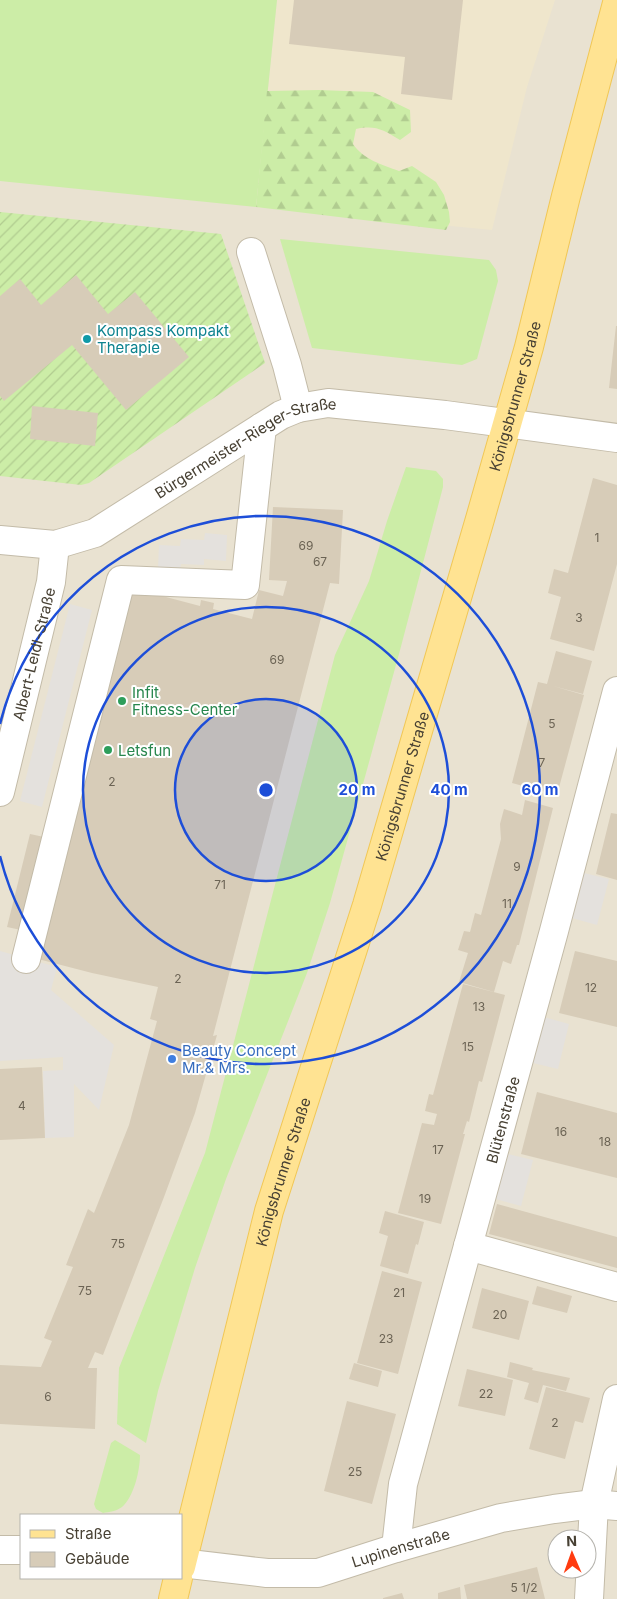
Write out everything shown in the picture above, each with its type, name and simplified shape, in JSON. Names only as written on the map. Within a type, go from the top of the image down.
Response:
[{"type":"main road","name":"Königsbrunner Straße","points":[[182,1564],[269,1211],[367,905],[507,424],[529,347],[566,196],[617,3]]},
{"type":"main road","name":"Königsbrunner Straße","points":[[173,1599],[178,1579]]},
{"type":"street","points":[[251,252],[287,365],[298,408]]},
{"type":"street","name":"Bürgermeister-Rieger-Straße","points":[[0,540],[55,545],[95,533],[280,415],[298,408],[328,403],[446,415],[617,438]]},
{"type":"street","points":[[26,959],[121,580],[245,585],[262,427]]},
{"type":"street","name":"Albert-Leidl-Straße","points":[[0,792],[51,582],[55,545]]},
{"type":"street","name":"Blütenstraße","points":[[396,1548],[403,1484],[468,1246],[606,780],[617,691]]},
{"type":"street","points":[[468,1246],[617,1286]]},
{"type":"street","points":[[589,1599],[606,1505],[617,1399]]},
{"type":"street","name":"Lupinenstraße","points":[[182,1568],[267,1573],[318,1573],[501,1518],[554,1509],[606,1505]]},
{"type":"street","points":[[0,1550],[20,1550]]},
{"type":"shaded area","points":[[0,0],[617,0],[617,1599],[0,1599]]},
{"type":"shaded area","points":[[277,0],[555,0],[527,87],[492,230],[256,207]]},
{"type":"shaded area","points":[[205,533],[227,535],[226,561],[204,559],[204,565],[181,564],[180,569],[158,568],[159,545],[180,546],[181,539],[204,540]]},
{"type":"shaded area","points":[[70,604],[92,610],[42,807],[20,801]]},
{"type":"shaded area","points":[[580,872],[609,879],[597,925],[568,917]]},
{"type":"shaded area","points":[[0,951],[57,967],[51,990],[114,1045],[99,1110],[74,1084],[74,1137],[45,1138],[43,1071],[63,1070],[63,1057],[0,1061]]},
{"type":"shaded area","points":[[540,1016],[569,1024],[558,1069],[529,1062]]},
{"type":"shaded area","points":[[504,1153],[533,1160],[521,1206],[492,1198]]},
{"type":"green space","points":[[0,0],[277,0],[256,207],[0,181]]},
{"type":"green space","points":[[267,91],[373,92],[410,110],[411,132],[400,140],[379,129],[363,128],[356,129],[353,144],[367,158],[380,164],[399,171],[412,166],[436,182],[444,195],[449,212],[450,222],[446,230],[256,207]]},
{"type":"green space","points":[[0,212],[221,234],[265,363],[89,483],[81,485],[0,476]]},
{"type":"green space","points":[[280,239],[489,260],[496,270],[498,281],[477,359],[462,365],[312,348]]},
{"type":"green space","points":[[406,467],[436,471],[443,479],[443,487],[399,654],[330,903],[307,973],[226,1179],[195,1268],[158,1391],[146,1443],[117,1424],[119,1368],[205,1153],[335,655],[369,581]]},
{"type":"green space","points":[[115,1440],[140,1455],[139,1468],[136,1483],[126,1503],[118,1509],[103,1513],[96,1509],[94,1504],[111,1443]]},
{"type":"building","points":[[294,0],[463,0],[452,100],[401,94],[405,57],[289,44]]},
{"type":"building","name":"Kompass Kompakt Therapie","points":[[76,275],[108,314],[135,292],[189,357],[126,410],[72,345],[4,401],[0,396],[0,296],[20,279],[41,305]]},
{"type":"building","points":[[617,326],[617,389],[609,388]]},
{"type":"building","points":[[32,406],[98,413],[95,446],[30,439]]},
{"type":"building","points":[[593,478],[617,485],[617,564],[594,651],[550,639],[561,597],[548,593],[554,569],[568,573]]},
{"type":"building","points":[[273,507],[343,510],[339,584],[330,583],[213,1036],[217,1035],[195,1113],[103,1355],[95,1352],[88,1368],[97,1368],[95,1429],[0,1424],[0,1365],[41,1367],[52,1341],[44,1338],[73,1267],[66,1265],[88,1209],[94,1213],[129,1125],[157,1021],[150,1019],[158,987],[38,959],[132,588],[200,606],[201,600],[214,603],[213,609],[252,619],[259,590],[283,596],[287,581],[269,580]]},
{"type":"building","points":[[556,651],[592,661],[583,694],[553,686],[584,695],[557,795],[512,783],[538,682],[547,684]]},
{"type":"building","points":[[525,800],[553,808],[519,945],[517,945],[511,964],[503,961],[494,992],[459,982],[468,953],[458,950],[464,931],[470,932],[475,913],[481,915],[501,839],[500,824],[504,809],[522,815]]},
{"type":"building","points":[[611,813],[617,814],[617,880],[596,874]]},
{"type":"building","points":[[30,834],[44,837],[21,930],[7,927]]},
{"type":"building","points":[[575,951],[617,961],[617,1027],[559,1013]]},
{"type":"building","points":[[463,984],[505,995],[482,1082],[479,1081],[469,1122],[467,1121],[463,1134],[465,1134],[441,1224],[398,1213],[422,1123],[434,1125],[437,1114],[425,1111],[429,1094],[433,1095]]},
{"type":"building","points":[[42,1067],[45,1138],[0,1140],[0,1069]]},
{"type":"building","points":[[537,1092],[617,1113],[617,1178],[521,1154]]},
{"type":"building","points":[[497,1204],[617,1237],[617,1268],[489,1234]]},
{"type":"building","points":[[385,1211],[424,1222],[408,1274],[380,1266],[388,1236],[379,1233]]},
{"type":"building","points":[[382,1271],[422,1282],[398,1374],[357,1363]]},
{"type":"building","points":[[537,1286],[572,1296],[567,1313],[532,1304]]},
{"type":"building","points":[[482,1288],[529,1301],[519,1340],[472,1328]]},
{"type":"building","points":[[510,1362],[533,1368],[532,1370],[570,1378],[566,1391],[543,1385],[538,1403],[524,1399],[529,1383],[507,1377]]},
{"type":"building","points":[[354,1363],[382,1371],[378,1387],[349,1379]]},
{"type":"building","points":[[467,1369],[513,1380],[505,1416],[458,1406]]},
{"type":"building","points":[[546,1387],[590,1398],[583,1423],[575,1421],[565,1459],[529,1449]]},
{"type":"building","points":[[347,1401],[396,1414],[372,1504],[324,1491]]},
{"type":"building","points":[[537,1567],[545,1599],[467,1599],[464,1585]]},
{"type":"building","points":[[460,1587],[461,1599],[438,1599],[438,1593]]},
{"type":"building","points":[[402,1593],[404,1599],[383,1599],[383,1598]]},
{"type":"place","name":"Kompass Kompakt Therapie","points":[[87,339]]},
{"type":"place","name":"Infit Fitness-Center","points":[[122,701]]},
{"type":"place","name":"Letsfun","points":[[108,750]]},
{"type":"place","name":"Beauty Concept Mr.& Mrs.","points":[[172,1059]]}]
